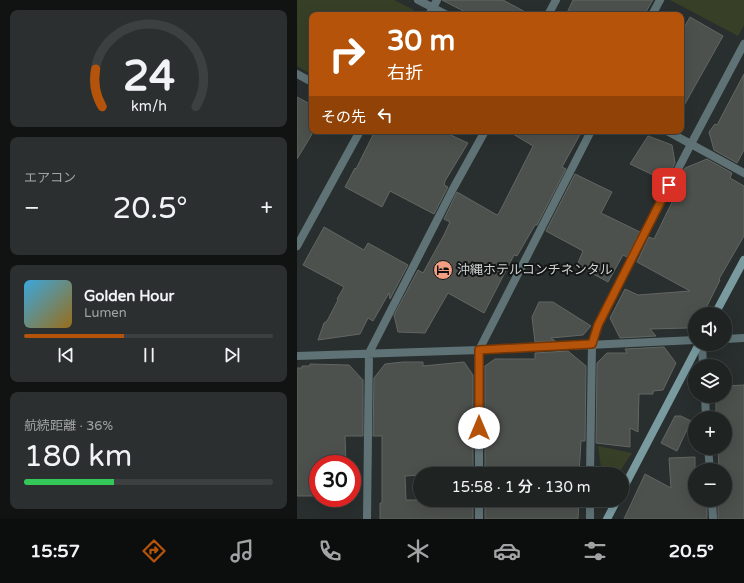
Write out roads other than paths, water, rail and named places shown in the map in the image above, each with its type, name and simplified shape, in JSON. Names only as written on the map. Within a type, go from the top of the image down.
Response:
[{"type":"street","points":[[418,0],[431,12],[437,0]]},
{"type":"street","points":[[550,12],[556,0]]},
{"type":"street","points":[[654,12],[660,0]]},
{"type":"street","points":[[590,467],[592,344],[598,325],[744,44]]},
{"type":"street","points":[[297,74],[309,80]]},
{"type":"street","points":[[297,246],[359,134]]},
{"type":"street","points":[[367,519],[369,353],[454,187],[483,134]]},
{"type":"street","points":[[479,467],[479,350],[589,134]]},
{"type":"street","points":[[673,134],[744,173]]},
{"type":"street","points":[[719,307],[744,260]]},
{"type":"street","points":[[732,339],[744,338]]},
{"type":"street","points":[[297,356],[479,350],[688,340]]},
{"type":"street","points":[[629,478],[696,351]]},
{"type":"street","points":[[479,507],[479,519]]},
{"type":"street","points":[[590,507],[590,519]]},
{"type":"street","points":[[607,519],[613,507]]},
{"type":"street","points":[[712,507],[713,519]]},
{"type":"place","name":"沖縄ホテルコンチネンタル","points":[[443,270]]}]
